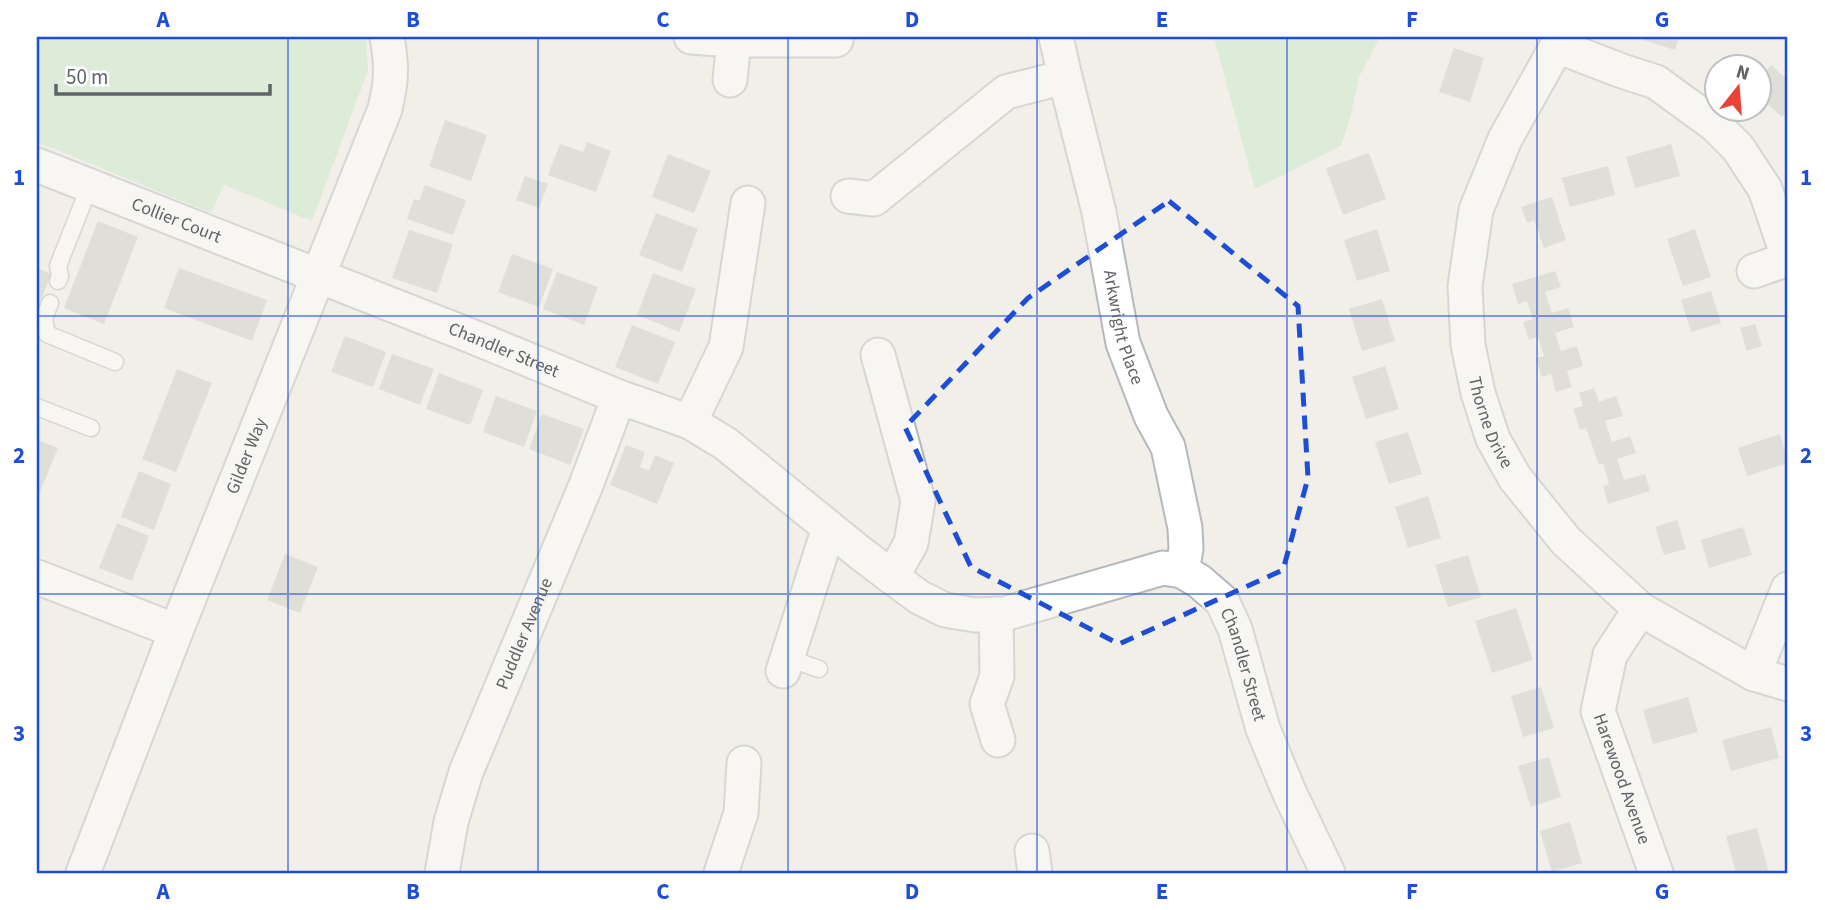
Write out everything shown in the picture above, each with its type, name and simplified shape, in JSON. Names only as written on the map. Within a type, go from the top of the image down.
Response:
[{"type":"street","name":"Gilder Way","points":[[83,873],[176,631],[385,109],[391,84],[387,37]]},
{"type":"street","points":[[691,37],[734,40],[836,40]]},
{"type":"street","name":"Arkwright Place","points":[[1056,37],[1099,212],[1123,343],[1151,416],[1168,447],[1185,528],[1186,549],[1182,572]]},
{"type":"street","points":[[730,80],[734,40]]},
{"type":"street","points":[[1560,41],[1656,82],[1716,125],[1738,148],[1765,188],[1788,258],[1754,271]]},
{"type":"street","name":"Thorne Drive","points":[[1560,41],[1505,139],[1476,210],[1465,286],[1468,345],[1478,393],[1493,439],[1516,478],[1566,541],[1640,609],[1754,674],[1788,684]]},
{"type":"street","points":[[848,196],[874,200],[1006,92],[1065,78]]},
{"type":"street","name":"Collier Court","points":[[37,164],[318,275]]},
{"type":"street","points":[[690,422],[726,347],[748,203]]},
{"type":"street","name":"Chandler Street","points":[[318,275],[619,397],[690,422],[726,444],[919,597],[945,610],[975,615],[1004,614],[1163,568],[1182,572],[1199,580],[1222,601],[1235,629],[1263,729],[1328,873]]},
{"type":"street","points":[[878,355],[918,501],[911,543],[892,577]]},
{"type":"street","name":"Puddler Avenue","points":[[442,873],[451,822],[466,772],[586,485],[619,397]]},
{"type":"street","points":[[785,664],[830,527]]},
{"type":"street","points":[[37,577],[176,631]]},
{"type":"street","points":[[1754,674],[1788,589]]},
{"type":"street","name":"Harewood Avenue","points":[[1640,609],[1610,655],[1598,711],[1656,873]]},
{"type":"street","points":[[996,614],[997,676],[987,704],[998,740]]},
{"type":"street","points":[[721,873],[741,813],[744,762]]},
{"type":"lane","points":[[58,281],[58,266],[90,185]]},
{"type":"lane","points":[[50,303],[44,319],[47,334],[115,362]]},
{"type":"lane","points":[[37,407],[91,428]]},
{"type":"lane","points":[[785,664],[820,669]]},
{"type":"highlighted area","points":[[1169,201],[1298,306],[1308,478],[1283,570],[1119,644],[971,567],[905,427],[1028,298]]},
{"type":"green space","points":[[37,37],[366,37],[368,70],[312,221],[224,185],[211,213],[37,142]]},
{"type":"green space","points":[[1214,37],[1380,37],[1359,77],[1341,146],[1255,189]]},
{"type":"building","points":[[1645,37],[1679,37],[1675,50],[1644,40]]},
{"type":"building","points":[[1454,48],[1484,58],[1470,102],[1439,92]]},
{"type":"building","points":[[1772,66],[1788,80],[1788,109],[1782,117],[1772,108]]},
{"type":"building","points":[[445,120],[487,135],[471,181],[429,166]]},
{"type":"building","points":[[587,142],[611,151],[596,192],[548,175],[560,144],[583,152]]},
{"type":"building","points":[[1671,144],[1680,176],[1635,188],[1626,157]]},
{"type":"building","points":[[1369,153],[1386,199],[1343,215],[1326,168]]},
{"type":"building","points":[[668,154],[711,171],[694,213],[652,197]]},
{"type":"building","points":[[1608,166],[1615,195],[1570,207],[1562,178]]},
{"type":"building","points":[[525,176],[548,184],[539,208],[516,200]]},
{"type":"building","points":[[425,185],[466,200],[453,235],[407,219],[414,199],[419,201]]},
{"type":"building","points":[[1552,197],[1566,240],[1544,248],[1534,220],[1527,223],[1521,207]]},
{"type":"building","points":[[656,213],[698,229],[682,272],[639,255]]},
{"type":"building","points":[[98,221],[138,237],[104,324],[64,308]]},
{"type":"building","points":[[1377,229],[1390,271],[1357,281],[1344,240]]},
{"type":"building","points":[[1695,229],[1711,277],[1683,286],[1667,239]]},
{"type":"building","points":[[409,230],[453,244],[437,293],[392,278]]},
{"type":"building","points":[[512,254],[553,269],[539,307],[498,292]]},
{"type":"building","points":[[37,268],[51,274],[37,310]]},
{"type":"building","points":[[179,268],[267,300],[252,341],[164,308]]},
{"type":"building","points":[[1555,271],[1561,287],[1545,292],[1552,313],[1568,308],[1574,327],[1555,333],[1561,351],[1577,346],[1583,366],[1567,371],[1572,387],[1556,392],[1551,374],[1542,377],[1536,358],[1544,356],[1538,337],[1529,340],[1523,322],[1533,319],[1527,301],[1518,304],[1512,284]]},
{"type":"building","points":[[557,272],[598,287],[584,325],[543,309]]},
{"type":"building","points":[[653,273],[696,289],[679,332],[637,315]]},
{"type":"building","points":[[1711,291],[1721,323],[1691,332],[1681,300]]},
{"type":"building","points":[[1382,299],[1395,341],[1362,351],[1349,309]]},
{"type":"building","points":[[1755,324],[1762,346],[1747,351],[1740,328]]},
{"type":"building","points":[[632,325],[675,342],[658,384],[615,367]]},
{"type":"building","points":[[345,336],[386,352],[373,387],[331,372]]},
{"type":"building","points":[[392,354],[434,369],[420,405],[379,389]]},
{"type":"building","points":[[1385,366],[1399,409],[1366,419],[1352,377]]},
{"type":"building","points":[[177,369],[212,383],[176,472],[142,459]]},
{"type":"building","points":[[439,373],[483,390],[470,425],[426,409]]},
{"type":"building","points":[[1594,388],[1599,402],[1616,396],[1623,416],[1605,421],[1612,442],[1630,436],[1636,453],[1617,459],[1624,480],[1645,474],[1650,491],[1608,504],[1603,486],[1609,484],[1603,463],[1599,465],[1586,428],[1580,430],[1573,409],[1583,406],[1579,393]]},
{"type":"building","points":[[496,396],[537,411],[524,447],[483,432]]},
{"type":"building","points":[[542,414],[584,429],[570,465],[529,449]]},
{"type":"building","points":[[1408,432],[1422,474],[1389,484],[1375,442]]},
{"type":"building","points":[[1780,434],[1788,463],[1747,476],[1738,448]]},
{"type":"building","points":[[37,440],[58,448],[37,499]]},
{"type":"building","points":[[626,445],[645,452],[640,467],[649,471],[655,455],[674,463],[657,504],[610,485]]},
{"type":"building","points":[[139,471],[171,484],[154,530],[121,517]]},
{"type":"building","points":[[1428,496],[1441,538],[1408,548],[1395,507]]},
{"type":"building","points":[[1677,520],[1686,549],[1664,555],[1655,527]]},
{"type":"building","points":[[117,523],[149,536],[132,581],[99,568]]},
{"type":"building","points":[[1743,527],[1752,555],[1709,568],[1701,540]]},
{"type":"building","points":[[285,554],[318,567],[300,613],[267,600]]},
{"type":"building","points":[[1468,555],[1481,597],[1448,607],[1435,565]]},
{"type":"building","points":[[1516,608],[1533,660],[1492,673],[1475,621]]},
{"type":"building","points":[[1541,687],[1554,728],[1523,737],[1511,696]]},
{"type":"building","points":[[1688,697],[1698,732],[1653,744],[1643,710]]},
{"type":"building","points":[[1771,727],[1779,758],[1731,771],[1722,740]]},
{"type":"building","points":[[1549,757],[1561,797],[1531,807],[1518,766]]},
{"type":"building","points":[[1570,822],[1582,863],[1552,872],[1540,831]]},
{"type":"building","points":[[1757,828],[1769,873],[1736,873],[1726,836]]}]
